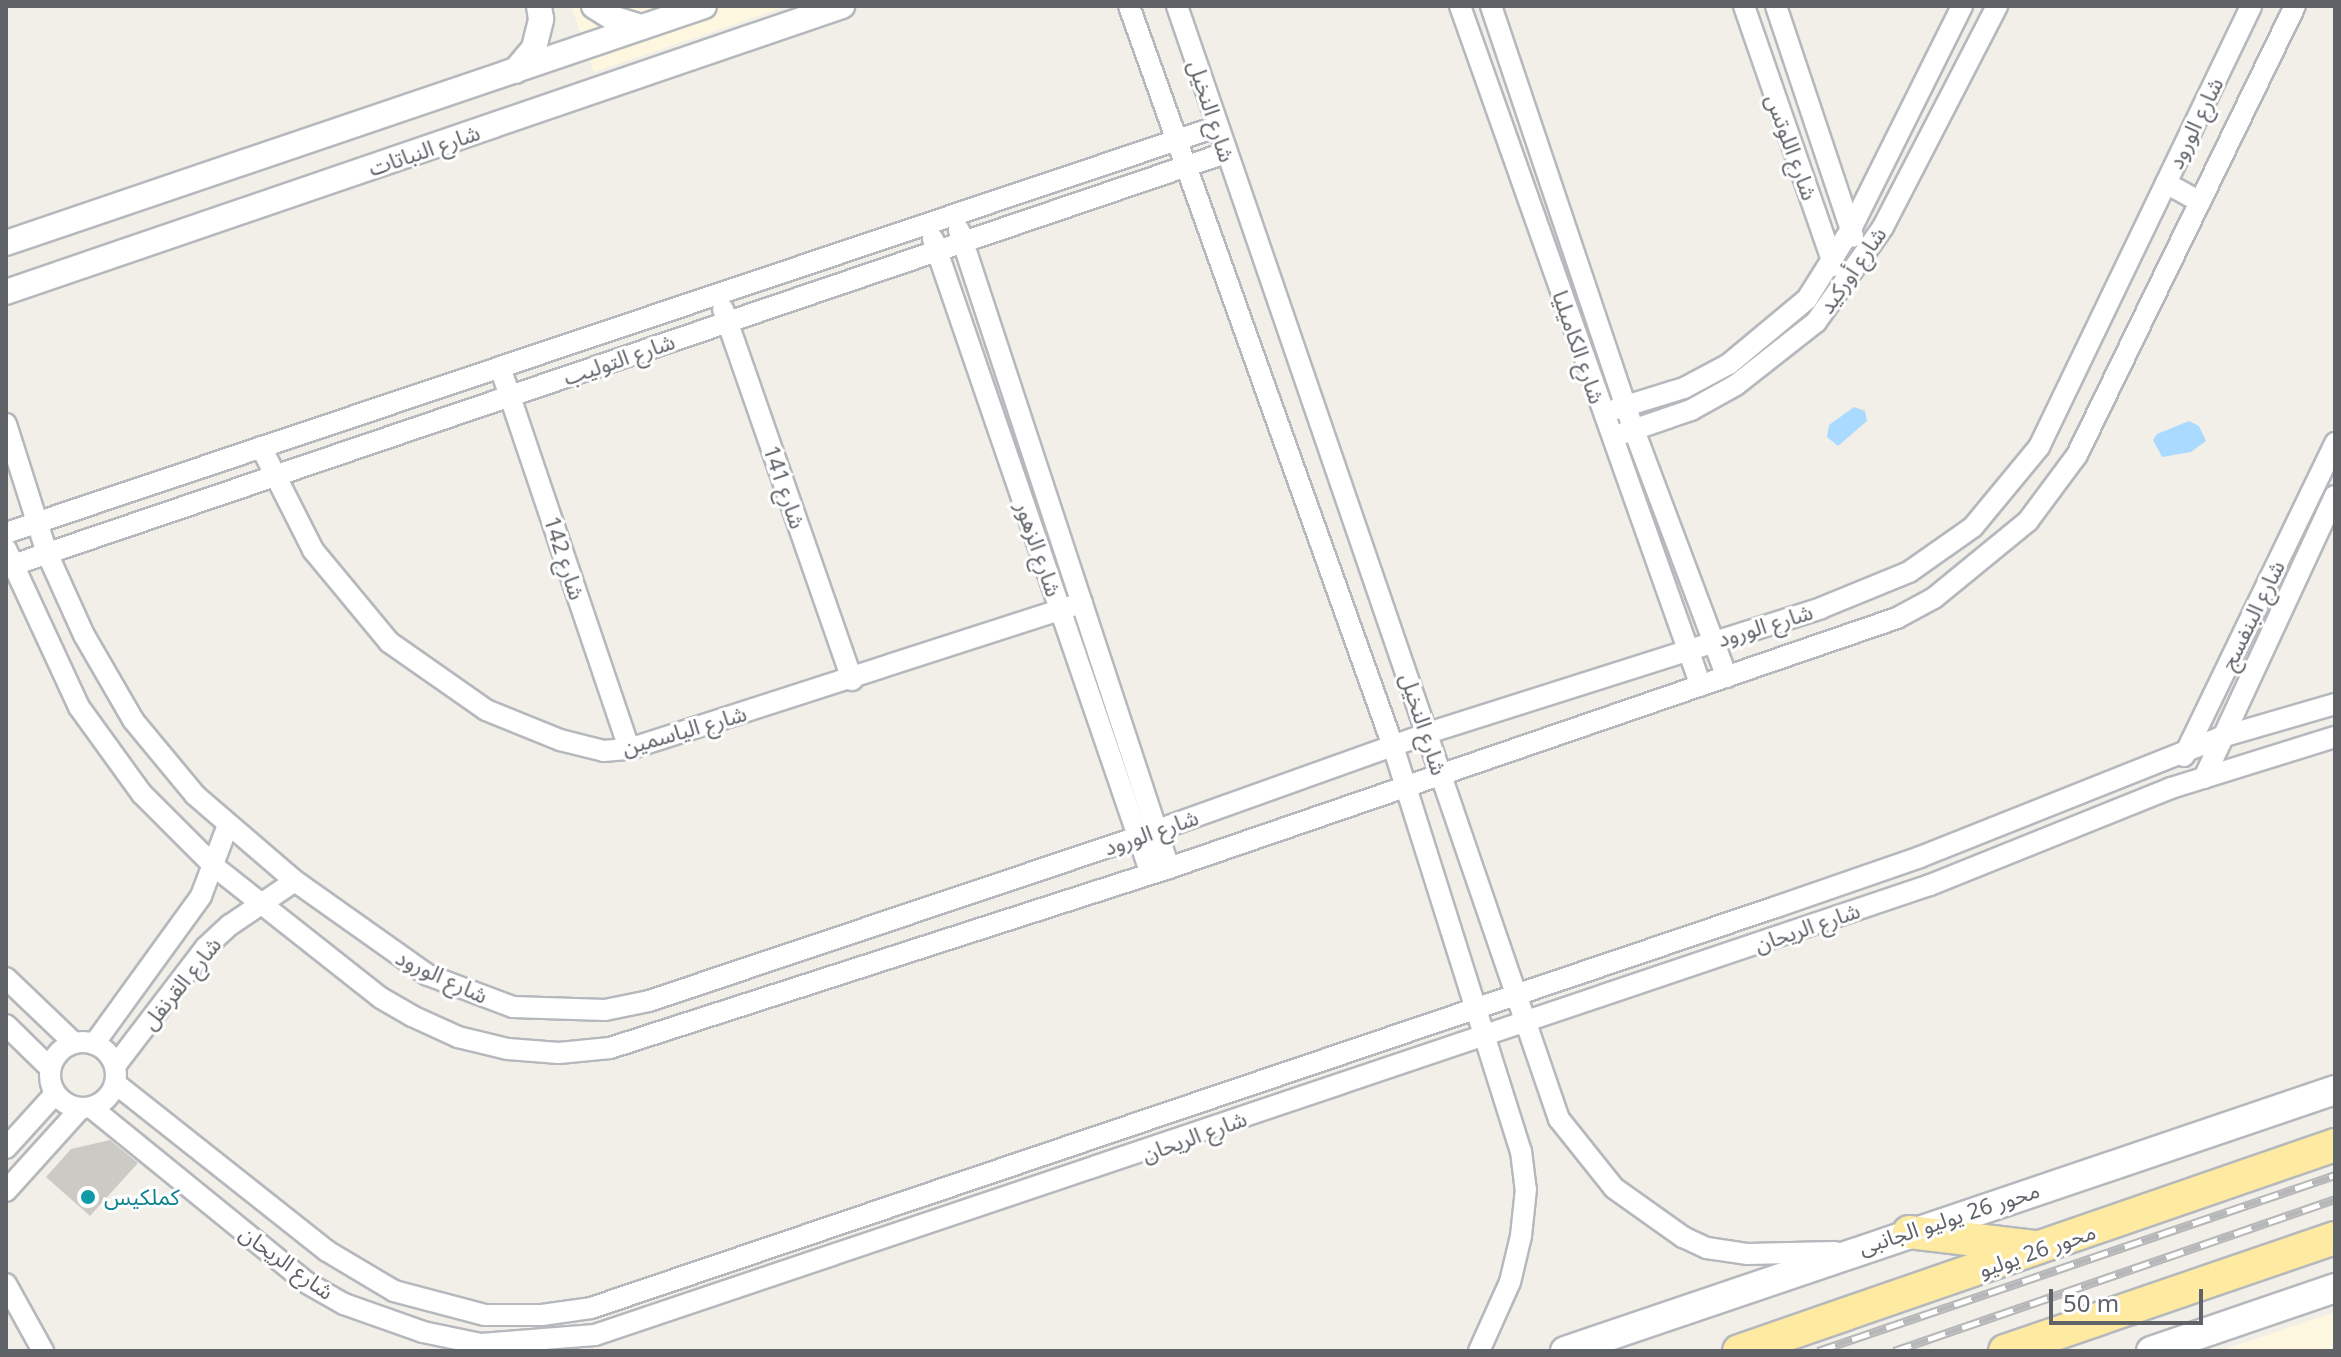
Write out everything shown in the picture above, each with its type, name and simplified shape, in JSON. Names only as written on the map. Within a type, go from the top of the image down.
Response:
[{"type":"highway","name":"محور 26 يوليو","points":[[1739,1351],[2045,1248],[2335,1145]]},
{"type":"highway","points":[[1909,1232],[2045,1248]]},
{"type":"highway","points":[[2005,1351],[2335,1238]]},
{"type":"main road","name":"محور 26 يوليو الجانبى","points":[[1565,1351],[1847,1252],[2335,1090]]},
{"type":"main road","points":[[2151,1351],[2335,1288]]},
{"type":"street","points":[[515,71],[534,48],[541,19],[539,6]]},
{"type":"street","points":[[594,6],[615,19],[642,27]]},
{"type":"street","name":"شارع النباتات","points":[[6,243],[704,6]]},
{"type":"street","name":"شارع النباتات","points":[[6,292],[842,6]]},
{"type":"street","name":"شارع النخيل","points":[[1129,6],[1184,168],[1393,746],[1521,1151],[1526,1189],[1510,1282],[1479,1351]]},
{"type":"street","name":"شارع النخيل","points":[[1177,6],[1216,127],[1428,733],[1522,1023],[1559,1119],[1593,1167],[1636,1208],[1707,1248],[1747,1254],[1847,1252]]},
{"type":"street","name":"شارع الكاميليا","points":[[1460,6],[1610,437],[1701,686]]},
{"type":"street","name":"شارع الكاميليا","points":[[1491,6],[1634,430],[1727,677]]},
{"type":"street","name":"شارع اللوتس","points":[[1744,6],[1841,289]]},
{"type":"street","name":"شارع اللوتس","points":[[1776,6],[1861,263]]},
{"type":"street","name":"شارع أوركيد","points":[[1602,413],[1684,388],[1729,364],[1807,299],[1851,229],[1962,6]]},
{"type":"street","name":"شارع أوركيد","points":[[1610,437],[1691,410],[1736,385],[1816,322],[1861,263],[1997,6]]},
{"type":"street","name":"شارع الورود","points":[[6,424],[47,553],[84,635],[133,720],[195,795],[295,881],[399,959],[484,998],[559,1012],[605,1010],[681,990],[1147,834],[1428,733],[1821,608],[1909,572],[1963,536],[2001,500],[2039,447],[2251,6]]},
{"type":"street","name":"شارع الورود","points":[[9,557],[57,667],[109,751],[142,794],[215,867],[381,998],[458,1037],[508,1049],[559,1053],[610,1048],[1160,871],[1897,618],[1934,598],[2028,521],[2089,432],[2295,6]]},
{"type":"street","name":"شارع التوليب","points":[[6,533],[1216,127]]},
{"type":"street","name":"شارع التوليب","points":[[9,557],[47,553],[1225,153]]},
{"type":"street","points":[[2166,183],[2200,202]]},
{"type":"street","name":"شارع الزهور","points":[[954,215],[1082,603],[1147,834]]},
{"type":"street","name":"شارع الزهور","points":[[927,224],[1060,611],[1160,871]]},
{"type":"street","name":"شارع 141","points":[[719,294],[852,680]]},
{"type":"street","name":"شارع 142","points":[[500,367],[629,749]]},
{"type":"street","name":"شارع البنفسج","points":[[2171,788],[2335,443]]},
{"type":"street","name":"شارع الياسمين","points":[[261,447],[274,477],[335,583],[419,667],[522,727],[604,751],[629,749],[852,680],[1082,603]]},
{"type":"street","name":"شارع البنفسج","points":[[2204,778],[2335,496]]},
{"type":"street","points":[[1821,608],[1828,642]]},
{"type":"street","name":"شارع الريحان","points":[[115,1074],[327,1251],[394,1291],[432,1304],[485,1315],[542,1315],[591,1308],[1776,907],[1920,857],[2221,737],[2335,704]]},
{"type":"street","name":"شارع الريحان","points":[[87,1108],[307,1283],[383,1320],[481,1344],[595,1335],[1930,885],[2171,788],[2335,737]]},
{"type":"street","name":"شارع القرنفل","points":[[84,1044],[182,925],[215,867],[228,825]]},
{"type":"street","points":[[1920,857],[1930,885]]},
{"type":"street","name":"شارع القرنفل","points":[[115,1074],[206,947],[260,903],[295,881]]},
{"type":"street","points":[[1776,907],[1786,934]]},
{"type":"street","points":[[753,966],[764,1000]]},
{"type":"street","points":[[6,978],[115,1074],[107,1099],[87,1108],[6,1191]]},
{"type":"street","points":[[681,990],[690,1024]]},
{"type":"street","points":[[6,1025],[50,1068],[55,1094]]},
{"type":"street","points":[[50,1068],[59,1052],[84,1044]]},
{"type":"street","points":[[55,1094],[87,1108]]},
{"type":"street","points":[[6,1148],[55,1094]]},
{"type":"street","points":[[6,1284],[43,1351]]},
{"type":"street","points":[[423,1332],[432,1304]]},
{"type":"shaded area","points":[[571,6],[788,6],[594,72]]},
{"type":"shaded area","points":[[2335,1312],[2335,1351],[2220,1351]]},
{"type":"water","points":[[1854,407],[1865,411],[1867,421],[1838,446],[1827,437],[1829,425]]},
{"type":"water","points":[[2189,421],[2199,426],[2206,441],[2191,452],[2162,457],[2153,440],[2157,434]]},
{"type":"building","name":"كملكيس","points":[[110,1140],[138,1163],[90,1216],[46,1177],[71,1149]]},
{"type":"railway","points":[[1818,1351],[2335,1175]]},
{"type":"railway","points":[[1894,1351],[2335,1199]]},
{"type":"place","name":"كملكيس","points":[[88,1197]]}]
